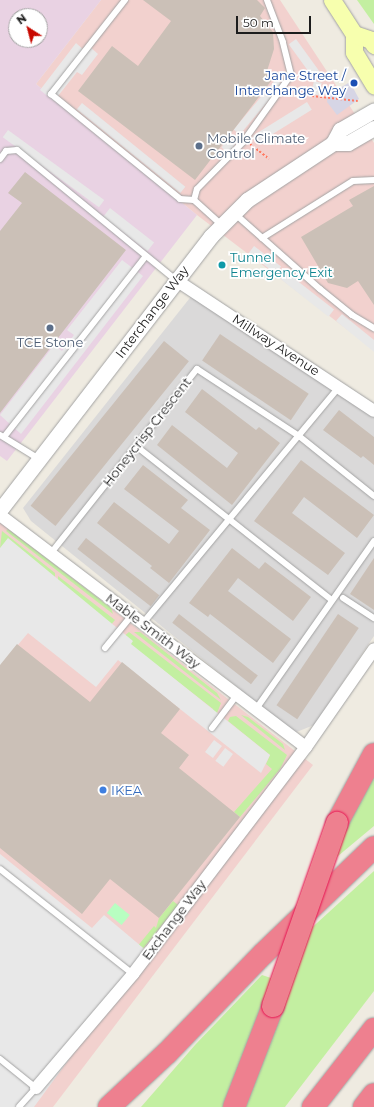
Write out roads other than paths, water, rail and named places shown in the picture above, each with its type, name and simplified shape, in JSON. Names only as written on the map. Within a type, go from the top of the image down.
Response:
[{"type":"highway","points":[[234,1107],[273,1006],[337,823],[374,754]]},
{"type":"highway","points":[[109,1107],[167,1053],[263,954],[374,847]]},
{"type":"highway","points":[[313,1107],[374,1028]]},
{"type":"highway","points":[[125,1107],[167,1053]]},
{"type":"highway","points":[[364,1107],[374,1094]]},
{"type":"main road","points":[[332,0],[354,34],[354,52],[374,85]]},
{"type":"main road","points":[[354,34],[371,40],[374,45]]},
{"type":"street","name":"Interchange Way","points":[[0,510],[40,460],[176,280],[222,225],[247,200],[333,143],[340,130],[374,110]]},
{"type":"street","name":"Interchange Way","points":[[333,143],[348,143],[374,128]]},
{"type":"street","name":"Millway Avenue","points":[[176,280],[374,411]]},
{"type":"street","name":"Mable Smith Way","points":[[0,515],[306,747]]},
{"type":"street","name":"Exchange Way","points":[[36,1088],[133,974],[306,747],[374,649]]},
{"type":"lane","points":[[125,0],[51,94],[180,199],[194,200],[222,225]]},
{"type":"lane","points":[[194,200],[197,189],[244,140],[291,75],[283,42],[267,0]]},
{"type":"lane","points":[[0,159],[6,151],[17,150],[176,280]]},
{"type":"lane","points":[[262,238],[353,181],[374,180]]},
{"type":"lane","points":[[234,213],[341,306],[374,328]]},
{"type":"lane","points":[[40,460],[2,436],[146,256]]},
{"type":"lane","name":"Honeycrisp Crescent","points":[[51,553],[197,369],[299,436]]},
{"type":"lane","points":[[143,623],[339,387]]},
{"type":"lane","points":[[299,436],[374,496]]},
{"type":"lane","points":[[136,446],[332,600]]},
{"type":"lane","points":[[256,709],[374,542]]},
{"type":"lane","points":[[343,598],[374,618]]},
{"type":"lane","points":[[105,648],[132,615]]},
{"type":"lane","points":[[212,728],[237,695]]},
{"type":"lane","points":[[0,869],[133,974]]},
{"type":"lane","points":[[0,1060],[36,1088],[19,1107]]},
{"type":"place","name":"Jane Street / Interchange Way","points":[[354,83]]},
{"type":"place","name":"Mobile Climate Control","points":[[199,146]]},
{"type":"place","name":"Tunnel Emergency Exit","points":[[222,265]]},
{"type":"place","name":"TCE Stone","points":[[50,328]]},
{"type":"place","name":"IKEA","points":[[103,790]]}]
